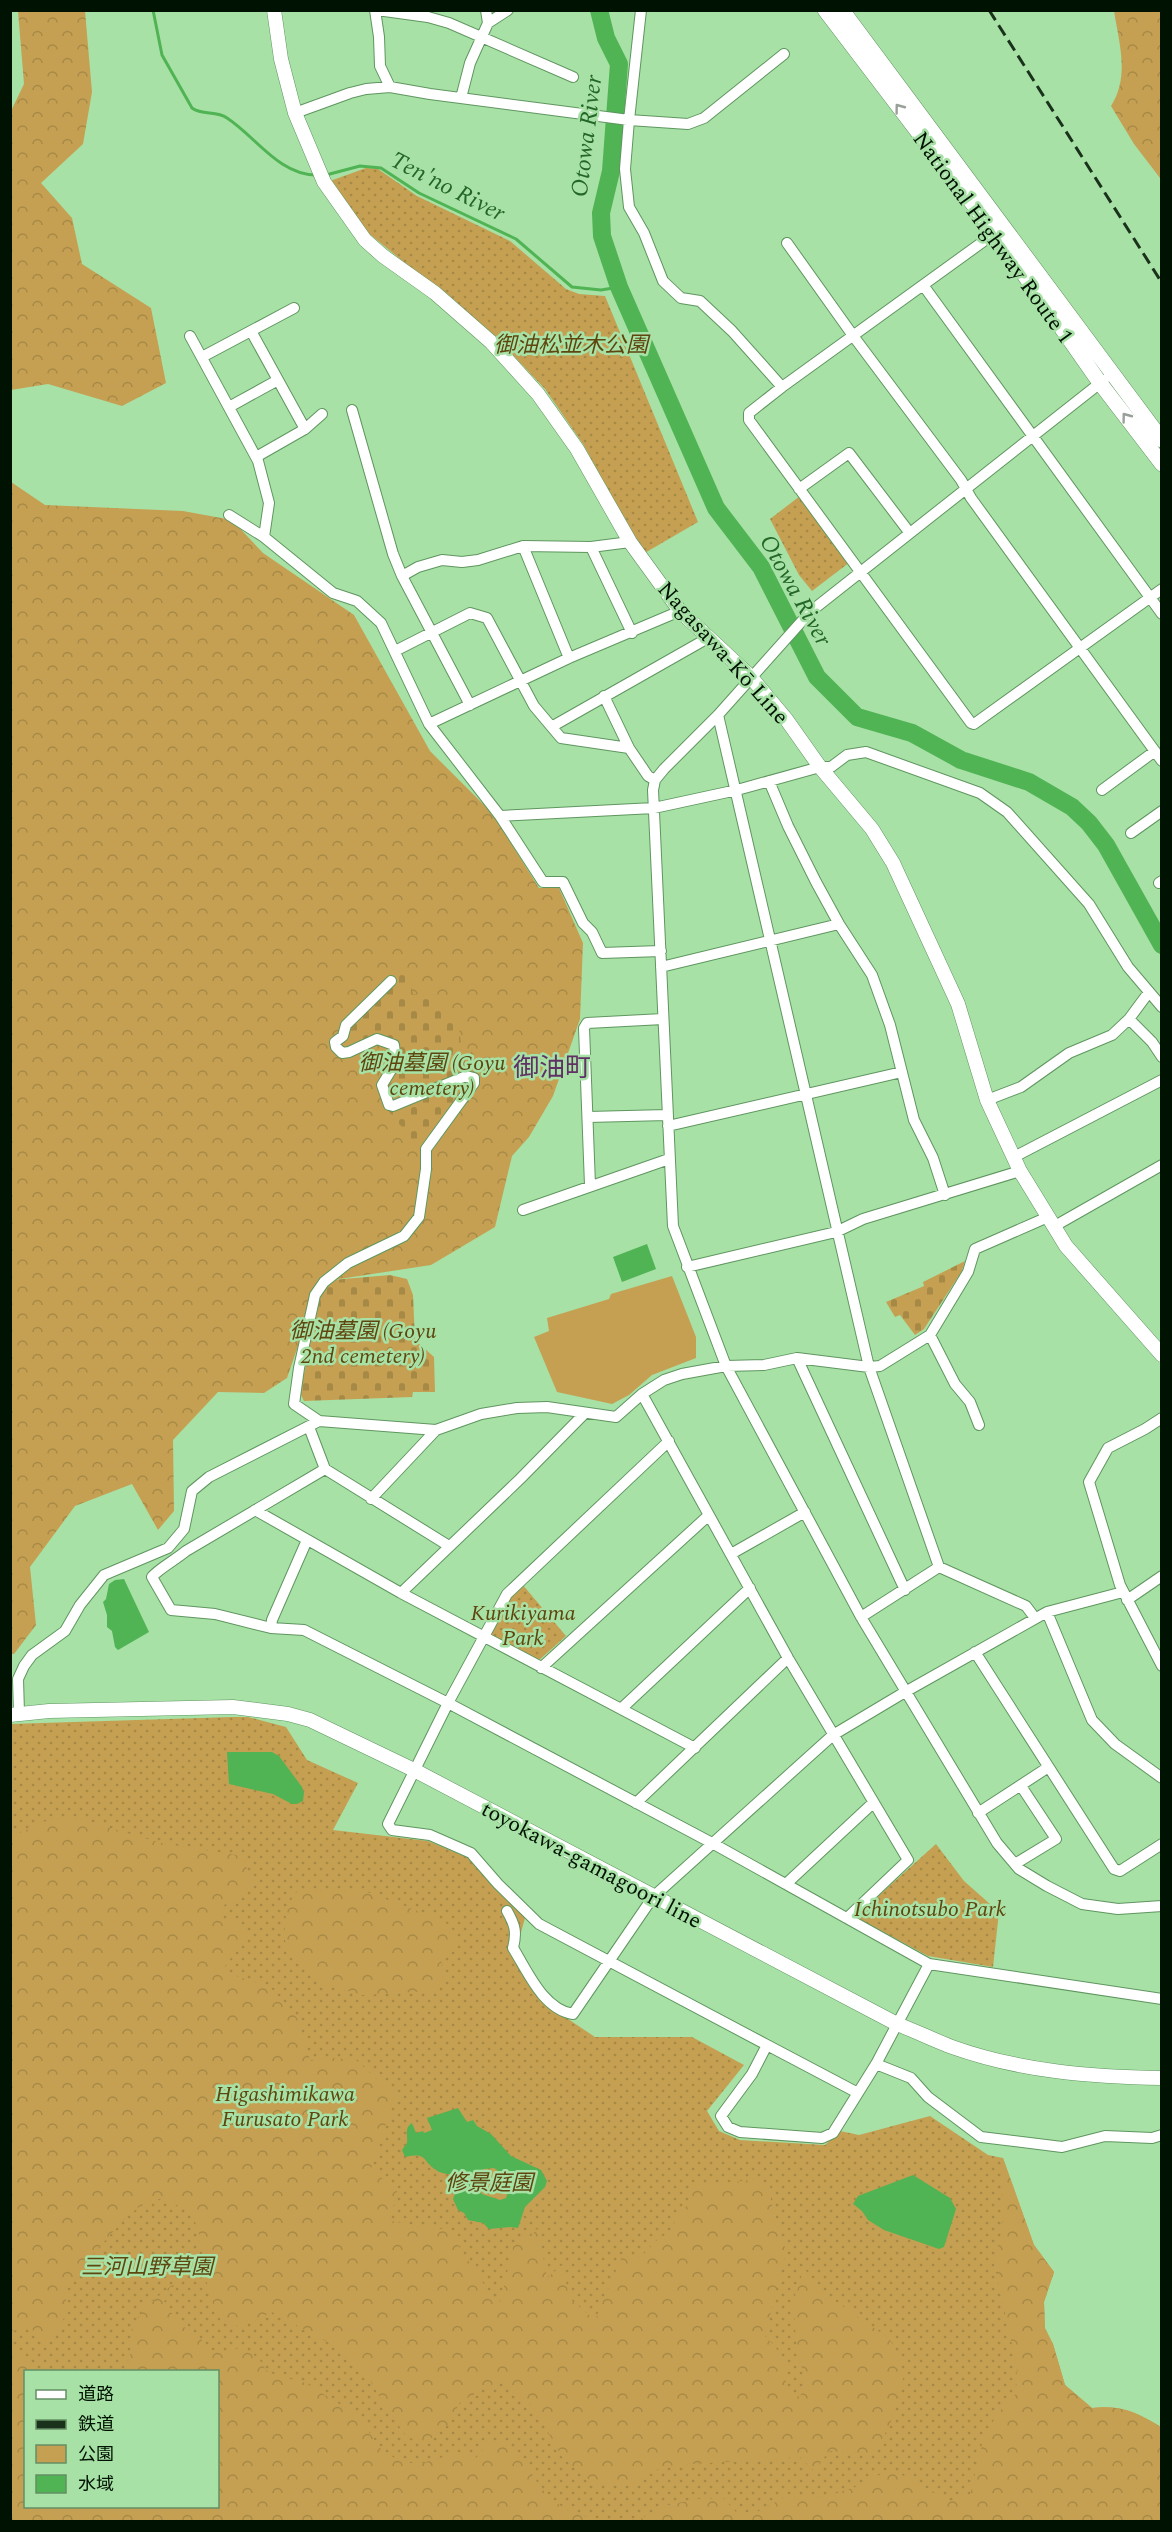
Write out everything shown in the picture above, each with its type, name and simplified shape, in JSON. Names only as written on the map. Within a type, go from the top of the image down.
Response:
[{"type":"highway","name":"National Highway Route 1","points":[[825,10],[1107,378],[1161,440]]},
{"type":"highway","name":"National Highway Route 1","points":[[842,10],[1107,378],[1161,464]]},
{"type":"main road","name":"Nagasawa-Kō Line","points":[[274,10],[281,59],[295,113],[322,177],[365,240],[435,293],[491,342],[538,394],[577,449],[630,542],[680,611],[750,676],[786,719],[820,767],[872,829],[893,862],[958,1004],[987,1100],[1020,1171],[1066,1246],[1161,1355]]},
{"type":"main road","name":"toyokawa-gamagoori line","points":[[15,1714],[222,1707],[257,1709],[310,1720],[414,1770],[897,2024],[953,2047],[1005,2062],[1059,2072],[1113,2077],[1161,2078]]},
{"type":"street","points":[[390,87],[380,66],[376,10],[428,17],[449,23],[573,77]]},
{"type":"street","points":[[486,10],[488,23]]},
{"type":"street","points":[[461,98],[470,63],[488,23],[508,10]]},
{"type":"street","points":[[641,10],[625,119],[625,169],[629,207],[644,233],[663,281],[681,298],[700,301],[732,331],[782,387]]},
{"type":"street","points":[[295,113],[350,93],[390,87],[625,119],[688,124],[704,118],[784,54]]},
{"type":"street","points":[[995,233],[854,338],[782,387],[749,414],[749,420],[971,723],[974,724],[1161,589]]},
{"type":"street","points":[[787,243],[1161,761]]},
{"type":"street","points":[[923,285],[1161,614]]},
{"type":"street","points":[[202,357],[294,308]]},
{"type":"street","points":[[251,331],[305,429]]},
{"type":"street","points":[[190,336],[256,457],[269,503],[264,537]]},
{"type":"street","points":[[1107,378],[860,570],[810,612],[750,676],[718,715],[655,780],[654,808],[673,1226],[726,1366],[861,1617],[997,1843],[1016,1864],[1047,1886],[1082,1904],[1118,1909],[1161,1906]]},
{"type":"street","points":[[229,407],[278,380]]},
{"type":"street","points":[[352,410],[393,554],[402,576],[470,705]]},
{"type":"street","points":[[256,457],[305,429],[322,414]]},
{"type":"street","points":[[799,489],[849,453],[909,532]]},
{"type":"street","points":[[229,515],[264,537],[333,593],[357,601],[381,623],[429,724],[500,816],[543,882],[563,882],[583,924],[592,932],[602,953],[661,951]]},
{"type":"street","points":[[402,576],[418,567],[442,560],[462,562],[478,560],[523,546],[591,547],[630,542]]},
{"type":"street","points":[[523,546],[569,658]]},
{"type":"street","points":[[591,547],[632,633]]},
{"type":"street","points":[[429,724],[569,658],[680,611]]},
{"type":"street","points":[[395,651],[470,613],[487,618],[534,706],[561,738],[629,748]]},
{"type":"street","points":[[553,726],[708,638]]},
{"type":"street","points":[[604,696],[629,748],[648,776],[655,780]]},
{"type":"street","points":[[718,715],[869,1367],[939,1567],[1026,1606],[1035,1618]]},
{"type":"street","points":[[1102,790],[1155,751]]},
{"type":"street","points":[[500,816],[654,808],[737,790],[820,767],[831,767],[847,755],[867,752],[980,793],[1007,812],[1089,904],[1128,967],[1161,1007]]},
{"type":"street","points":[[769,781],[788,826],[839,924],[872,975],[890,1025],[914,1120],[933,1158],[945,1195]]},
{"type":"street","points":[[1131,833],[1161,811]]},
{"type":"street","points":[[662,967],[839,924]]},
{"type":"street","points":[[391,981],[346,1025],[343,1036],[335,1042],[336,1047],[342,1053],[348,1052],[377,1039],[394,1045],[396,1062],[382,1085],[389,1105],[393,1106],[465,1076],[474,1078],[474,1083],[426,1149],[426,1169],[419,1217],[411,1229],[404,1236],[334,1272],[315,1295],[298,1368],[294,1404],[314,1424],[325,1469],[449,1546]]},
{"type":"street","points":[[987,1100],[1021,1087],[1069,1053],[1112,1035],[1129,1019],[1149,992]]},
{"type":"street","points":[[590,1185],[584,1028],[587,1023],[663,1019]]},
{"type":"street","points":[[1129,1019],[1152,1042],[1161,1057]]},
{"type":"street","points":[[588,1117],[668,1120],[805,1095],[902,1072]]},
{"type":"street","points":[[1014,1157],[1161,1080]]},
{"type":"street","points":[[522,1210],[669,1159]]},
{"type":"street","points":[[15,1714],[18,1679],[24,1666],[32,1655],[65,1631],[80,1605],[104,1575],[168,1548],[184,1529],[192,1491],[209,1477],[314,1424],[436,1430],[481,1414],[517,1408],[547,1407],[616,1417],[642,1394],[664,1380],[726,1366],[764,1365],[797,1358],[869,1367],[880,1366],[930,1335],[968,1272],[975,1249],[1050,1222],[1161,1165]]},
{"type":"street","points":[[687,1267],[836,1232],[863,1219],[1020,1171]]},
{"type":"street","points":[[930,1335],[955,1384],[970,1402],[979,1425]]},
{"type":"street","points":[[797,1358],[904,1590]]},
{"type":"street","points":[[642,1394],[789,1658],[908,1860],[847,1918]]},
{"type":"street","points":[[401,1593],[585,1413]]},
{"type":"street","points":[[1161,1418],[1145,1429],[1107,1448],[1089,1482],[1125,1596],[1161,1666]]},
{"type":"street","points":[[371,1499],[436,1430]]},
{"type":"street","points":[[669,1441],[507,1594],[448,1703],[388,1824],[392,1830],[430,1835],[471,1853],[498,1884],[539,1924],[608,1963],[858,2093]]},
{"type":"street","points":[[325,1469],[186,1551],[155,1573],[152,1577],[171,1610],[215,1614],[271,1628],[304,1630],[448,1703],[712,1843],[929,1964],[1161,1999]]},
{"type":"street","points":[[255,1510],[401,1593],[695,1748]]},
{"type":"street","points":[[730,1554],[805,1512]]},
{"type":"street","points":[[541,1668],[709,1515]]},
{"type":"street","points":[[271,1628],[272,1620],[307,1540]]},
{"type":"street","points":[[861,1617],[939,1567]]},
{"type":"street","points":[[507,1911],[515,1924],[513,1948],[544,1997],[563,2013],[573,2014],[653,1897],[833,1735],[1047,1612],[1125,1596],[1161,1576]]},
{"type":"street","points":[[621,1709],[750,1588]]},
{"type":"street","points":[[1047,1612],[1092,1720],[1115,1744],[1161,1778]]},
{"type":"street","points":[[975,1652],[1047,1768],[1114,1869],[1120,1871],[1161,1844]]},
{"type":"street","points":[[636,1803],[789,1658]]},
{"type":"street","points":[[978,1813],[1047,1768]]},
{"type":"street","points":[[1016,1864],[1056,1839],[1021,1786]]},
{"type":"street","points":[[786,1884],[873,1803]]},
{"type":"street","points":[[767,2045],[752,2074],[721,2116],[728,2127],[740,2132],[822,2138],[833,2133],[876,2064],[929,1964]]},
{"type":"street","points":[[876,2064],[911,2078],[928,2097],[981,2137],[1062,2146],[1105,2136],[1152,2138],[1161,2135]]},
{"type":"green space","points":[[18,11],[85,11],[92,92],[83,144],[41,183],[72,218],[82,264],[151,308],[166,383],[122,406],[48,384],[11,390],[10,113],[24,84]]},
{"type":"green space","points":[[1114,11],[1161,11],[1160,178],[1134,144],[1111,106],[1117,95],[1122,71]]},
{"type":"green space","name":"御油松並木公園","points":[[366,168],[378,169],[417,196],[510,241],[566,289],[579,294],[605,296],[698,522],[643,554],[583,444],[545,389],[496,337],[367,232],[330,181]]},
{"type":"green space","points":[[11,482],[45,505],[183,511],[232,520],[263,553],[354,615],[430,751],[492,813],[539,888],[559,888],[583,943],[580,1019],[553,1096],[529,1137],[512,1156],[495,1227],[431,1265],[320,1282],[287,1378],[264,1393],[218,1392],[173,1440],[174,1511],[158,1530],[132,1484],[75,1506],[30,1567],[36,1625],[14,1654],[11,1654]]},
{"type":"green space","points":[[800,496],[850,562],[812,591],[799,575],[770,519]]},
{"type":"green space","name":"御油墓園 (Goyu cemetery)","points":[[403,971],[408,976],[413,994],[432,994],[459,1028],[461,1044],[478,1058],[485,1079],[420,1149],[386,1108],[379,1081],[392,1062],[390,1046],[379,1042],[350,1055],[335,1039],[340,1034],[345,1020],[395,974]]},
{"type":"green space","points":[[965,1261],[962,1271],[924,1329],[915,1335],[900,1315],[895,1317],[886,1302],[924,1286],[923,1282]]},
{"type":"green space","name":"御油墓園 (Goyu 2nd cemetery)","points":[[390,1275],[407,1279],[413,1295],[415,1340],[434,1357],[435,1392],[413,1392],[412,1397],[304,1401],[300,1393],[321,1293],[332,1280]]},
{"type":"green space","points":[[672,1276],[696,1337],[696,1358],[652,1375],[629,1395],[612,1404],[557,1392],[534,1337],[549,1331],[547,1318],[609,1299],[611,1294]]},
{"type":"green space","name":"Kurikiyama Park","points":[[522,1584],[566,1636],[538,1661],[489,1635],[509,1596]]},
{"type":"green space","name":"Higashimikawa Furusato Park","points":[[248,1717],[286,1727],[307,1760],[358,1783],[333,1830],[428,1841],[469,1858],[525,1918],[515,1954],[544,2003],[595,2037],[692,2037],[744,2065],[707,2111],[719,2131],[740,2140],[825,2145],[840,2131],[859,2135],[930,2116],[988,2155],[1003,2158],[1034,2245],[1054,2272],[1044,2302],[1045,2328],[1053,2344],[1065,2385],[1092,2408],[1102,2407],[1128,2411],[1161,2427],[1161,2521],[11,2521],[10,1724]]},
{"type":"green space","points":[[52,1818],[80,1819],[161,1843],[242,1856],[254,1887],[221,1907],[221,1917],[239,1925],[248,1936],[221,1971],[270,1987],[298,2019],[310,2060],[335,2058],[356,2060],[395,2096],[371,2169],[397,2191],[390,2221],[448,2230],[499,2307],[514,2243],[530,2237],[538,2228],[547,2278],[562,2265],[570,2299],[595,2320],[623,2254],[640,2258],[660,2237],[671,2233],[675,2221],[687,2205],[693,2183],[706,2185],[759,2179],[771,2188],[771,2202],[786,2251],[765,2336],[777,2349],[783,2361],[786,2374],[785,2391],[800,2397],[806,2382],[797,2351],[793,2302],[804,2268],[822,2292],[890,2339],[904,2375],[890,2425],[873,2454],[829,2451],[814,2471],[800,2457],[663,2466],[631,2486],[594,2484],[562,2457],[534,2407],[503,2379],[460,2402],[448,2425],[429,2440],[408,2438],[387,2410],[370,2380],[346,2352],[272,2312],[241,2327],[221,2321],[209,2295],[198,2229],[191,2213],[164,2198],[146,2202],[126,2217],[65,2286],[67,2314],[48,2341],[30,2328],[11,2331],[11,1837]]},
{"type":"green space","name":"Ichinotsubo Park","points":[[936,1844],[964,1881],[999,1912],[993,1967],[928,1956],[855,1917]]},
{"type":"green space","points":[[297,1892],[367,1892],[444,1921],[455,1932],[458,1945],[441,1958],[443,1974],[440,1987],[432,1991],[362,1995],[323,1984],[287,1954],[285,1921],[289,1905]]},
{"type":"green space","points":[[1003,2158],[1034,2245],[1054,2272],[1044,2302],[1045,2329],[1053,2344],[1065,2385],[1092,2408],[1128,2411],[1161,2427],[1161,2521],[617,2521],[640,2519],[664,2506],[696,2499],[723,2498],[736,2512],[755,2513],[785,2497],[822,2498],[858,2486],[891,2469],[950,2501],[970,2495],[983,2440],[997,2414],[1016,2394],[1017,2367],[994,2264],[1002,2230]]},
{"type":"green space","points":[[176,2282],[164,2302],[180,2325],[195,2333],[211,2350],[229,2353],[242,2346],[259,2359],[266,2370],[275,2375],[306,2383],[357,2415],[383,2452],[405,2463],[422,2463],[461,2452],[476,2458],[491,2440],[509,2444],[549,2498],[572,2513],[605,2521],[11,2521],[11,2352],[23,2354],[36,2370],[24,2370],[24,2508],[219,2508],[219,2370],[124,2370],[130,2357],[132,2326],[146,2306]]},
{"type":"water","points":[[647,1244],[656,1269],[622,1282],[613,1257]]},
{"type":"water","points":[[124,1579],[149,1632],[118,1650],[115,1647],[112,1631],[107,1627],[107,1615],[103,1602],[106,1599],[109,1584],[115,1580]]},
{"type":"water","points":[[227,1752],[272,1752],[279,1756],[302,1787],[303,1801],[292,1804],[273,1794],[229,1784]]},
{"type":"water","points":[[458,2108],[467,2122],[473,2120],[477,2126],[491,2134],[511,2156],[541,2170],[547,2181],[545,2187],[525,2207],[518,2228],[489,2229],[483,2223],[468,2220],[464,2213],[458,2210],[453,2199],[459,2183],[456,2175],[438,2171],[421,2156],[405,2157],[402,2150],[407,2143],[408,2127],[412,2123],[416,2133],[432,2130],[427,2118]],"holes":[[[494,2168],[502,2174],[509,2188],[506,2198],[500,2200],[482,2194],[476,2185],[478,2173],[484,2169]]]},
{"type":"water","points":[[913,2175],[950,2198],[956,2209],[944,2247],[939,2249],[884,2230],[868,2220],[853,2204],[858,2196]]},
{"type":"waterway","name":"Ten'no River","points":[[153,10],[162,55],[192,108],[223,116],[290,169],[316,175]]},
{"type":"waterway","name":"Otowa River","points":[[599,10],[606,38],[619,64],[611,171],[601,213],[602,236],[619,287],[716,508],[761,567],[817,677],[857,717],[912,733],[961,760],[1029,782],[1072,807],[1089,823],[1106,845],[1162,945]]},
{"type":"waterway","name":"Ten'no River","points":[[326,175],[360,166],[381,168],[419,193],[516,239],[572,287],[601,290],[619,287]]},
{"type":"railway","points":[[989,10],[1162,283]]},
{"type":"district","name":"御油町","points":[[552,1067]]},
{"type":"park label","name":"修景庭園","points":[[489,2182]]},
{"type":"park label","name":"三河山野草園","points":[[147,2266]]}]
